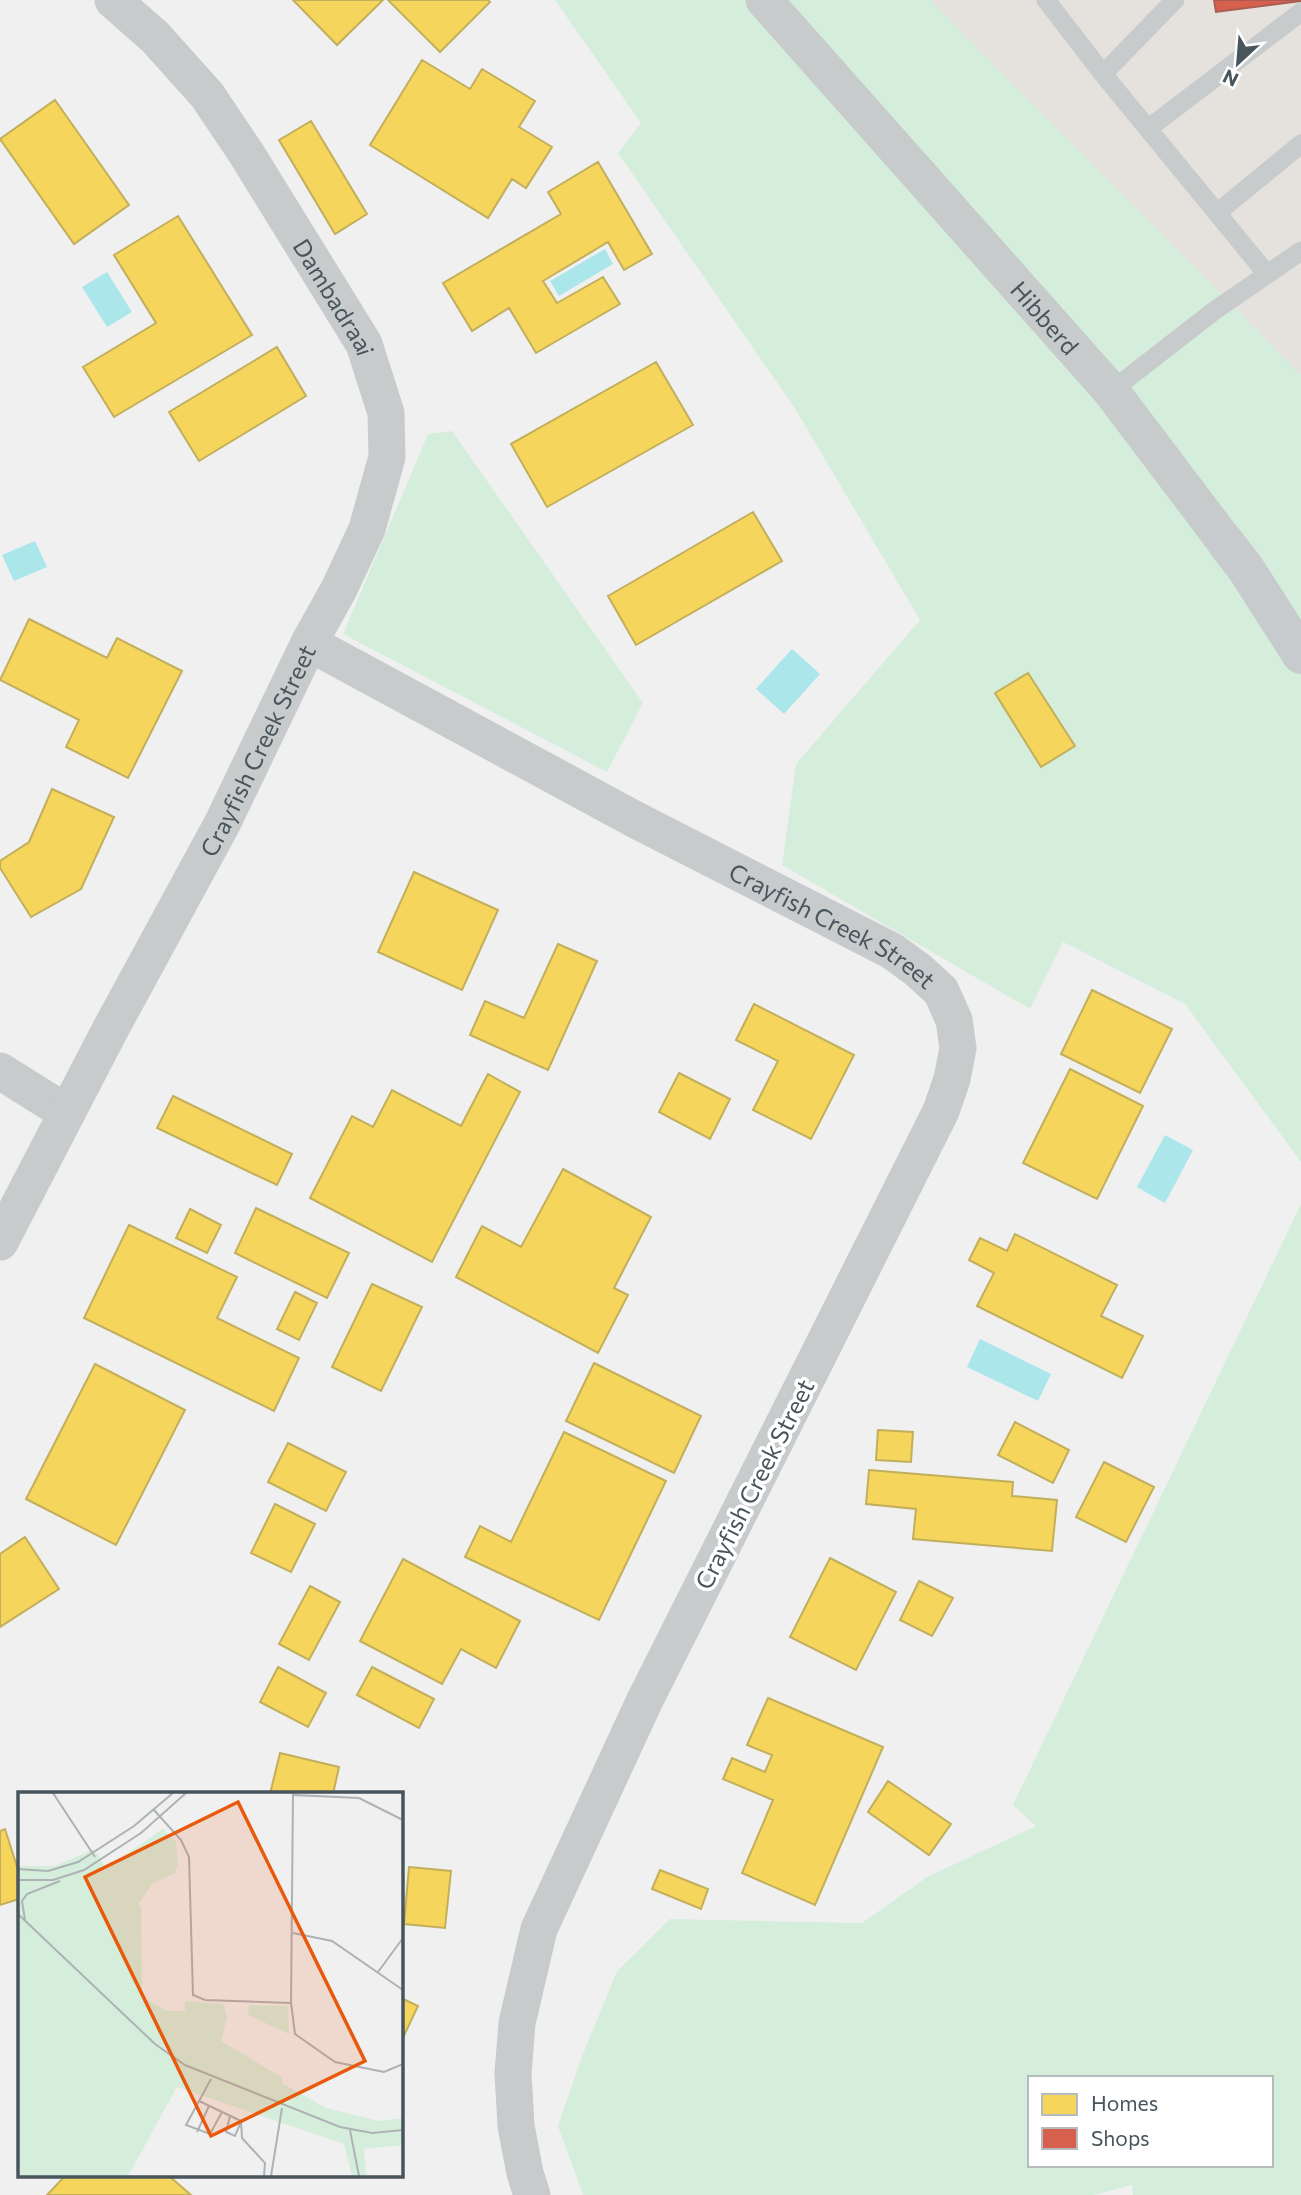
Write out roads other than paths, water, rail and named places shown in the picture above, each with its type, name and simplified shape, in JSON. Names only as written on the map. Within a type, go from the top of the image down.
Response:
[{"type":"street","name":"Dambadraai","points":[[113,0],[155,37],[207,95],[246,153],[363,344],[386,413],[387,457],[367,529],[339,589],[309,643]]},
{"type":"street","name":"Hibberd","points":[[764,0],[1111,391],[1253,579],[1301,654]]},
{"type":"street","name":"Crayfish Creek Street","points":[[0,1242],[222,824],[309,643],[634,819],[892,951],[941,990],[954,1020],[958,1048],[952,1079],[941,1111],[644,1702],[538,1929],[517,2023],[513,2074],[516,2126],[524,2173],[532,2195]]},
{"type":"street","points":[[0,1071],[67,1114]]},
{"type":"lane","points":[[1103,74],[1175,0]]},
{"type":"lane","points":[[1047,1],[1103,74],[1267,274]]},
{"type":"lane","points":[[1149,128],[1301,12]]},
{"type":"lane","points":[[1218,212],[1301,144]]},
{"type":"lane","points":[[1111,391],[1214,311],[1301,251]]},
{"type":"water","points":[[605,249],[613,264],[559,296],[550,281]]},
{"type":"water","points":[[107,272],[132,312],[107,327],[82,287]]},
{"type":"water","points":[[35,541],[47,567],[14,581],[2,555]]},
{"type":"water","points":[[792,649],[820,674],[784,714],[756,689]]},
{"type":"water","points":[[1165,1135],[1193,1150],[1165,1203],[1137,1187]]},
{"type":"water","points":[[980,1339],[1051,1374],[1038,1401],[967,1367]]}]
